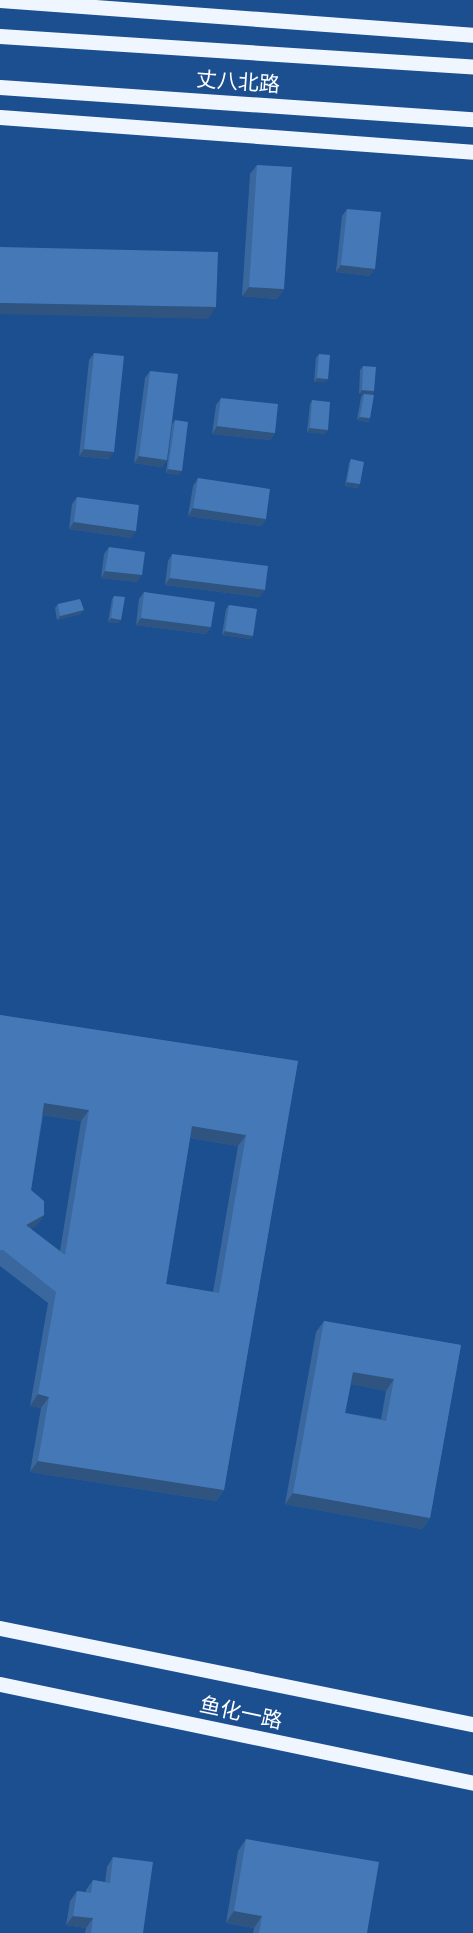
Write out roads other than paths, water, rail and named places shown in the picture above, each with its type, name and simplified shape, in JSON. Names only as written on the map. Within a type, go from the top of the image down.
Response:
[{"type":"main road","points":[[0,0],[473,35]]},
{"type":"main road","name":"丈八北路","points":[[0,36],[473,67]]},
{"type":"main road","name":"丈八北路","points":[[0,87],[473,119]]},
{"type":"main road","points":[[0,117],[473,152]]},
{"type":"main road","name":"鱼化一路","points":[[0,1628],[473,1724]]},
{"type":"main road","name":"鱼化一路","points":[[0,1684],[473,1783]]}]
